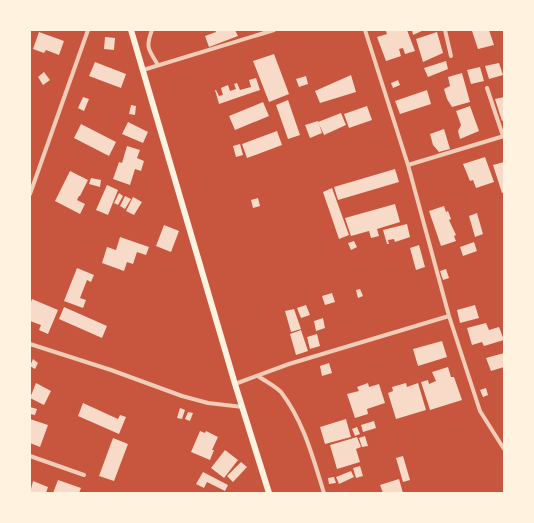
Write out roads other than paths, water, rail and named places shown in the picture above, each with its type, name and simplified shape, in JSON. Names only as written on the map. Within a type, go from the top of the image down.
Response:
[{"type":"main road","points":[[131,30],[235,384],[269,493]]},
{"type":"street","points":[[30,194],[88,30]]},
{"type":"street","points":[[152,30],[147,42],[150,52],[158,65]]},
{"type":"street","points":[[143,70],[274,30]]},
{"type":"street","points":[[365,30],[408,165],[449,316],[480,411],[504,449]]},
{"type":"street","points":[[445,30],[451,56]]},
{"type":"street","points":[[408,165],[504,136],[487,88]]},
{"type":"street","points":[[235,384],[289,364],[449,316]]},
{"type":"street","points":[[30,344],[111,370],[182,396],[208,403],[243,407]]},
{"type":"street","points":[[258,376],[280,391],[300,422],[311,450],[324,493]]},
{"type":"street","points":[[30,456],[84,475]]}]
